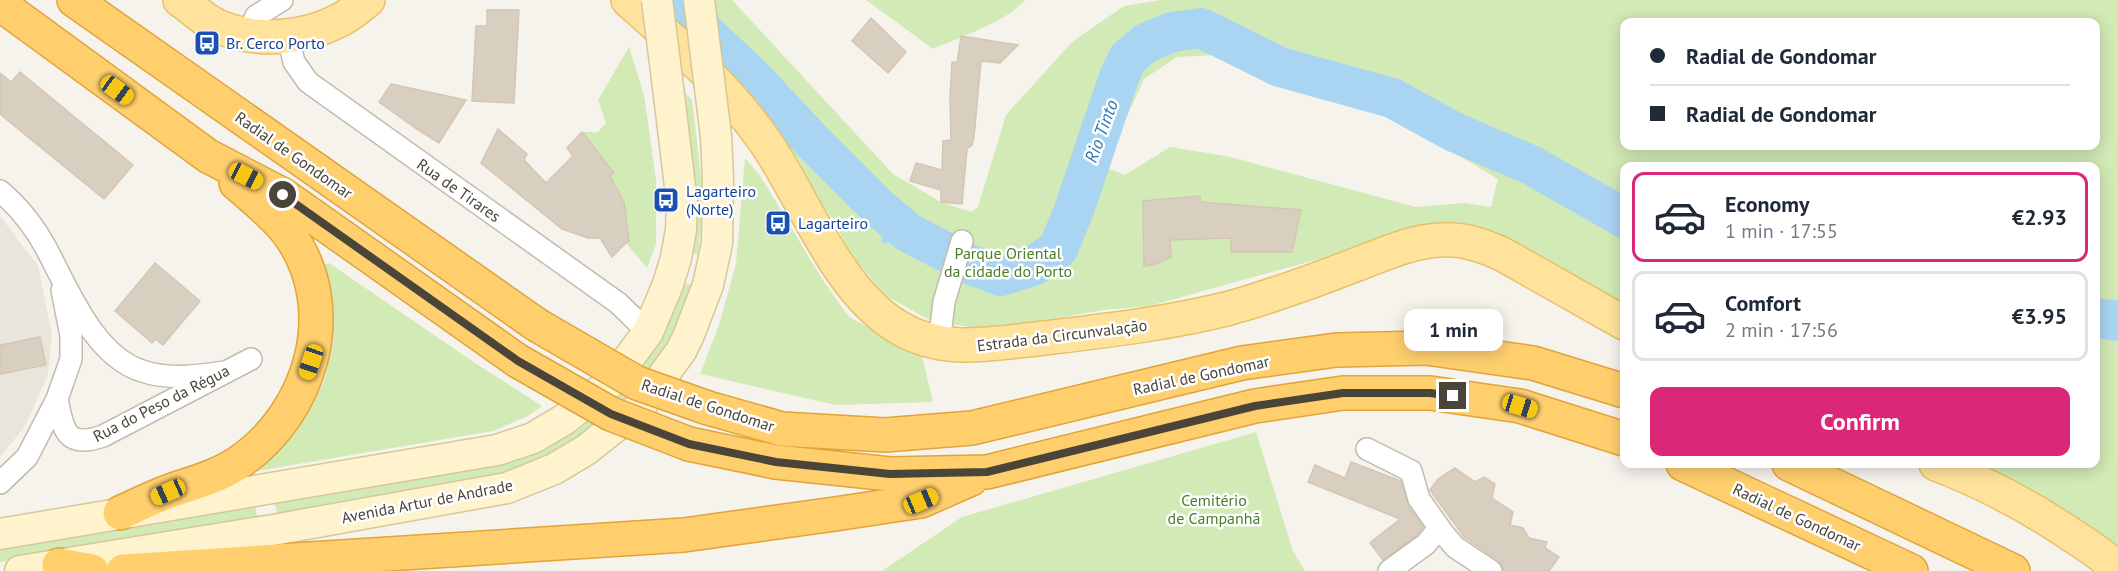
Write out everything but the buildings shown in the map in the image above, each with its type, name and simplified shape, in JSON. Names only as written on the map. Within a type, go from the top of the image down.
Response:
[{"type":"highway","name":"Radial de Gondomar","points":[[74,0],[537,325],[637,383],[708,408],[782,429],[885,435],[972,428],[1242,363],[1336,350],[1426,348],[1533,363],[1620,390]]},
{"type":"highway","points":[[0,4],[208,156],[288,232],[309,272],[317,333],[302,389],[283,421],[238,463],[208,479],[168,492],[120,513]]},
{"type":"highway","points":[[208,156],[283,195],[518,361],[611,414],[689,444],[776,462],[878,473],[987,472]]},
{"type":"highway","points":[[123,571],[684,534],[835,514],[921,501],[987,472],[1255,406],[1343,393],[1430,393],[1520,406],[1620,438]]},
{"type":"highway","name":"Radial de Gondomar","points":[[1692,468],[1911,571]]},
{"type":"highway","points":[[1797,468],[2013,571]]},
{"type":"highway","points":[[59,566],[92,571]]},
{"type":"main road","points":[[180,0],[220,28],[248,35],[288,37],[339,21],[368,0]]},
{"type":"main road","name":"Estrada da Circunvalação","points":[[628,0],[678,45],[747,117],[775,156],[845,276],[861,296],[899,328],[939,344],[978,346],[1135,327],[1192,316],[1232,307],[1304,285],[1395,250],[1418,243],[1441,240],[1482,245],[1502,254],[1620,321]]},
{"type":"main road","points":[[0,534],[497,450],[533,438],[565,419],[611,382],[648,332],[676,258],[681,230],[682,203],[657,0]]},
{"type":"main road","name":"Avenida Artur de Andrade","points":[[20,571],[507,488],[554,469],[586,450],[640,407],[681,351],[688,337],[708,285],[717,243],[716,136],[699,0]]},
{"type":"main road","points":[[1947,468],[1969,476],[2029,508],[2106,558],[2118,569]]},
{"type":"street","points":[[248,35],[256,16],[282,0]]},
{"type":"street","name":"Rua de Tirares","points":[[288,37],[294,62],[308,82],[623,307],[648,332]]},
{"type":"street","points":[[0,191],[19,207],[45,246],[102,345],[115,358],[133,368],[151,374],[192,375],[224,372]]},
{"type":"street","points":[[939,344],[948,284],[962,241]]},
{"type":"street","points":[[0,483],[27,457],[57,399],[71,359],[71,336],[59,273]]},
{"type":"street","name":"Rua do Peso da Régua","points":[[57,399],[61,421],[70,436],[77,440],[92,440],[251,359]]},
{"type":"street","points":[[1367,449],[1411,471],[1419,499],[1439,528],[1455,547],[1491,571]]},
{"type":"street","points":[[1389,571],[1426,544],[1439,528]]},
{"type":"shaded area","points":[[0,216],[38,266],[52,334],[48,375],[25,426],[0,457]]},
{"type":"green space","name":"Parque Oriental da cidade do Porto","points":[[652,0],[732,0],[893,174],[941,202],[971,212],[978,207],[1006,115],[1072,42],[1124,6],[1161,0],[2118,0],[2118,553],[1975,468],[2100,468],[2100,162],[1620,162],[1620,305],[1512,241],[1485,230],[1402,232],[1362,243],[1323,258],[1149,306],[1103,310],[1037,322],[976,328],[931,321],[885,295],[854,258],[831,217],[790,157]],"holes":[[[1214,55],[1255,73],[1335,90],[1446,148],[1498,179],[1491,207],[1464,203],[1416,207],[1226,156],[1170,147],[1125,175],[1107,168],[1110,154],[1144,79],[1177,57]]]},
{"type":"green space","points":[[866,0],[1025,0],[995,22],[933,49]]},
{"type":"green space","points":[[629,47],[644,95],[656,180],[656,244],[647,268],[626,243],[629,239],[626,213],[610,176],[614,173],[582,132],[598,132],[606,123],[598,100]]},
{"type":"green space","points":[[674,83],[692,100],[702,184],[698,254],[685,252]]},
{"type":"green space","points":[[745,158],[761,177],[822,279],[849,317],[922,356],[933,402],[836,405],[700,374],[719,325],[736,264]]},
{"type":"green space","points":[[329,263],[542,406],[528,416],[493,431],[257,471],[257,467],[269,460],[302,421],[324,382],[333,341],[329,287],[323,268]]},
{"type":"green space","points":[[677,281],[693,285],[660,361],[652,372],[609,413],[556,452],[510,473],[278,516],[274,500],[551,440]]},
{"type":"green space","name":"Cemitério de Campanhã","points":[[1256,432],[1293,551],[1305,571],[882,571],[962,517]]},
{"type":"green space","points":[[255,505],[257,517],[0,562],[0,547]]},
{"type":"waterway","name":"Rio Tinto","points":[[670,0],[752,77],[879,208],[909,233],[967,263],[1001,276],[1035,265],[1058,249],[1074,210],[1119,77],[1128,58],[1146,43],[1172,32],[1201,28],[1280,67],[1392,98],[1454,132],[1533,166],[1620,216]]},
{"type":"waterway","points":[[885,240],[909,233]]},
{"type":"waterway","name":"Rio Tinto","points":[[2100,319],[2118,321]]},
{"type":"place","name":"Br. Cerco Porto","points":[[207,43]]},
{"type":"place","name":"Lagarteiro (Norte)","points":[[666,200]]},
{"type":"place","name":"Lagarteiro","points":[[778,223]]},
{"type":"route","points":[[283,195],[518,361],[611,414],[689,444],[776,462],[890,474],[987,472],[1255,406],[1343,393],[1430,393],[1453,396]]}]
